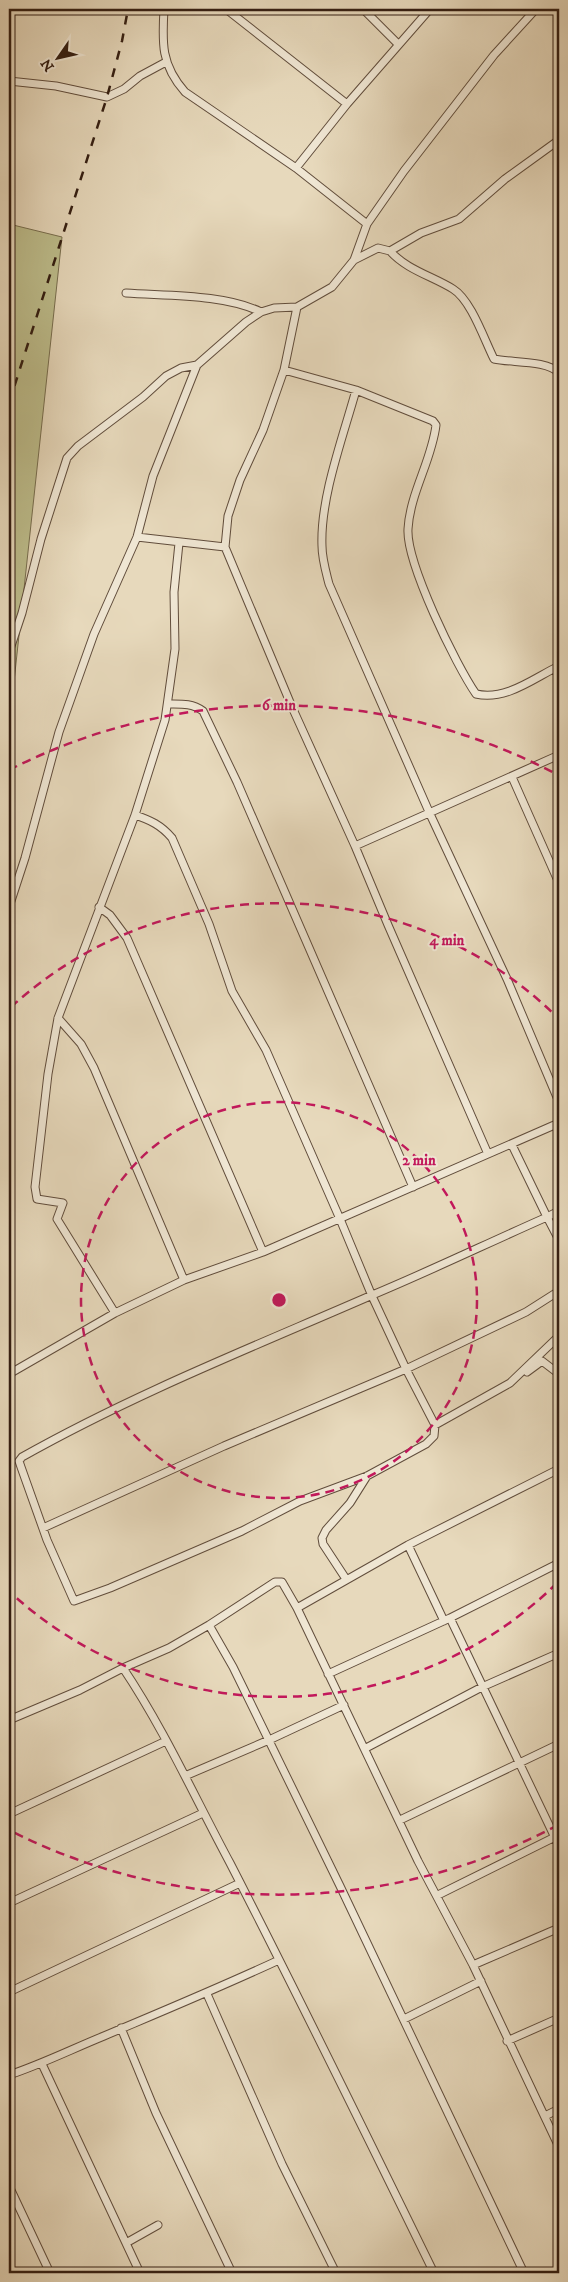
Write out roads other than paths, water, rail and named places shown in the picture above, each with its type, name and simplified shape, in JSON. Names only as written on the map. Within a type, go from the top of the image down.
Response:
[{"type":"street","points":[[164,9],[162,40],[166,62],[174,80],[185,92],[296,168],[367,224]]},
{"type":"street","points":[[226,9],[347,104]]},
{"type":"street","points":[[363,9],[398,44]]},
{"type":"street","points":[[296,168],[347,104],[430,9]]},
{"type":"street","points":[[9,652],[22,613],[41,539],[67,458],[78,446],[143,397],[166,376],[180,368],[197,364],[260,312],[274,308],[297,307],[332,287],[354,260],[367,224],[404,171],[494,55],[536,9]]},
{"type":"street","points":[[9,81],[56,86],[107,97],[124,89],[140,76],[166,62]]},
{"type":"street","points":[[390,251],[421,233],[459,219],[505,178],[559,140]]},
{"type":"street","points":[[354,260],[378,248],[390,251],[396,258],[453,289],[465,300],[494,359],[511,363],[529,363],[546,366],[559,373]]},
{"type":"street","points":[[126,293],[217,300],[237,303],[260,312]]},
{"type":"street","points":[[297,307],[284,370],[263,430],[240,480],[228,516],[225,547],[292,707],[356,846],[388,925],[488,1154]]},
{"type":"street","points":[[9,907],[27,850],[59,732],[94,634],[137,537],[153,476],[197,364]]},
{"type":"street","points":[[284,370],[356,390],[433,421],[436,425],[418,484],[408,528],[409,542],[426,594],[446,638],[476,694],[485,696],[510,692],[557,667],[559,677]]},
{"type":"street","points":[[356,390],[331,482],[322,547],[329,584],[430,814],[507,979],[559,1102]]},
{"type":"street","points":[[137,537],[225,547]]},
{"type":"street","points":[[115,1313],[57,1219],[63,1203],[37,1199],[35,1197],[39,1144],[58,1018],[135,814],[151,767],[168,704],[175,649],[174,592],[179,543]]},
{"type":"street","points":[[168,704],[196,706],[203,711],[237,782],[413,1187]]},
{"type":"street","points":[[356,846],[559,755]]},
{"type":"street","points":[[512,777],[559,883]]},
{"type":"street","points":[[135,814],[156,823],[172,838],[209,924],[232,991],[266,1050],[372,1296],[406,1369],[435,1424],[434,1436],[426,1444],[367,1476],[300,1501],[242,1531],[76,1602],[68,1592],[43,1528],[21,1467],[19,1460],[22,1457],[80,1425],[141,1396],[372,1296],[559,1211]]},
{"type":"street","points":[[99,907],[110,915],[127,938],[263,1252]]},
{"type":"street","points":[[58,1018],[81,1044],[94,1068],[184,1280]]},
{"type":"street","points":[[9,1374],[115,1313],[184,1280],[263,1252],[559,1123]]},
{"type":"street","points":[[512,1145],[559,1240]]},
{"type":"street","points":[[43,1528],[224,1446],[406,1369],[526,1312],[559,1291]]},
{"type":"street","points":[[510,1383],[559,1336]]},
{"type":"street","points":[[435,1424],[510,1383],[542,1361],[559,1374]]},
{"type":"street","points":[[297,1608],[346,1578],[408,1545],[559,1469]]},
{"type":"street","points":[[346,1578],[323,1544],[322,1538],[326,1530],[359,1492],[367,1476]]},
{"type":"street","points":[[408,1545],[482,1686],[557,1836],[559,1846]]},
{"type":"street","points":[[328,1674],[447,1619],[559,1564]]},
{"type":"street","points":[[9,1720],[80,1690],[123,1668],[169,1648],[209,1625],[275,1582],[282,1582],[297,1608],[366,1748],[418,1861],[481,1981],[559,2147]]},
{"type":"street","points":[[209,1625],[233,1667],[269,1740],[524,2273]]},
{"type":"street","points":[[366,1748],[482,1686],[559,1653]]},
{"type":"street","points":[[123,1668],[148,1708],[185,1776],[434,2273]]},
{"type":"street","points":[[185,1776],[344,1705]]},
{"type":"street","points":[[9,1814],[166,1741]]},
{"type":"street","points":[[400,1820],[559,1744]]},
{"type":"street","points":[[9,1903],[203,1813]]},
{"type":"street","points":[[438,1896],[557,1836]]},
{"type":"street","points":[[9,1992],[240,1884]]},
{"type":"street","points":[[473,1966],[559,1928]]},
{"type":"street","points":[[9,2075],[42,2064],[121,2028],[207,1994],[278,1960]]},
{"type":"street","points":[[404,2019],[481,1981]]},
{"type":"street","points":[[207,1994],[282,2164],[336,2273]]},
{"type":"street","points":[[508,2041],[559,2018]]},
{"type":"street","points":[[121,2028],[156,2113],[232,2273]]},
{"type":"street","points":[[42,2064],[140,2273]]},
{"type":"street","points":[[545,2116],[559,2109]]},
{"type":"street","points":[[9,2186],[50,2273]]},
{"type":"street","points":[[126,2243],[158,2226]]},
{"type":"railway","points":[[9,403],[107,97],[122,41],[128,9]]}]
